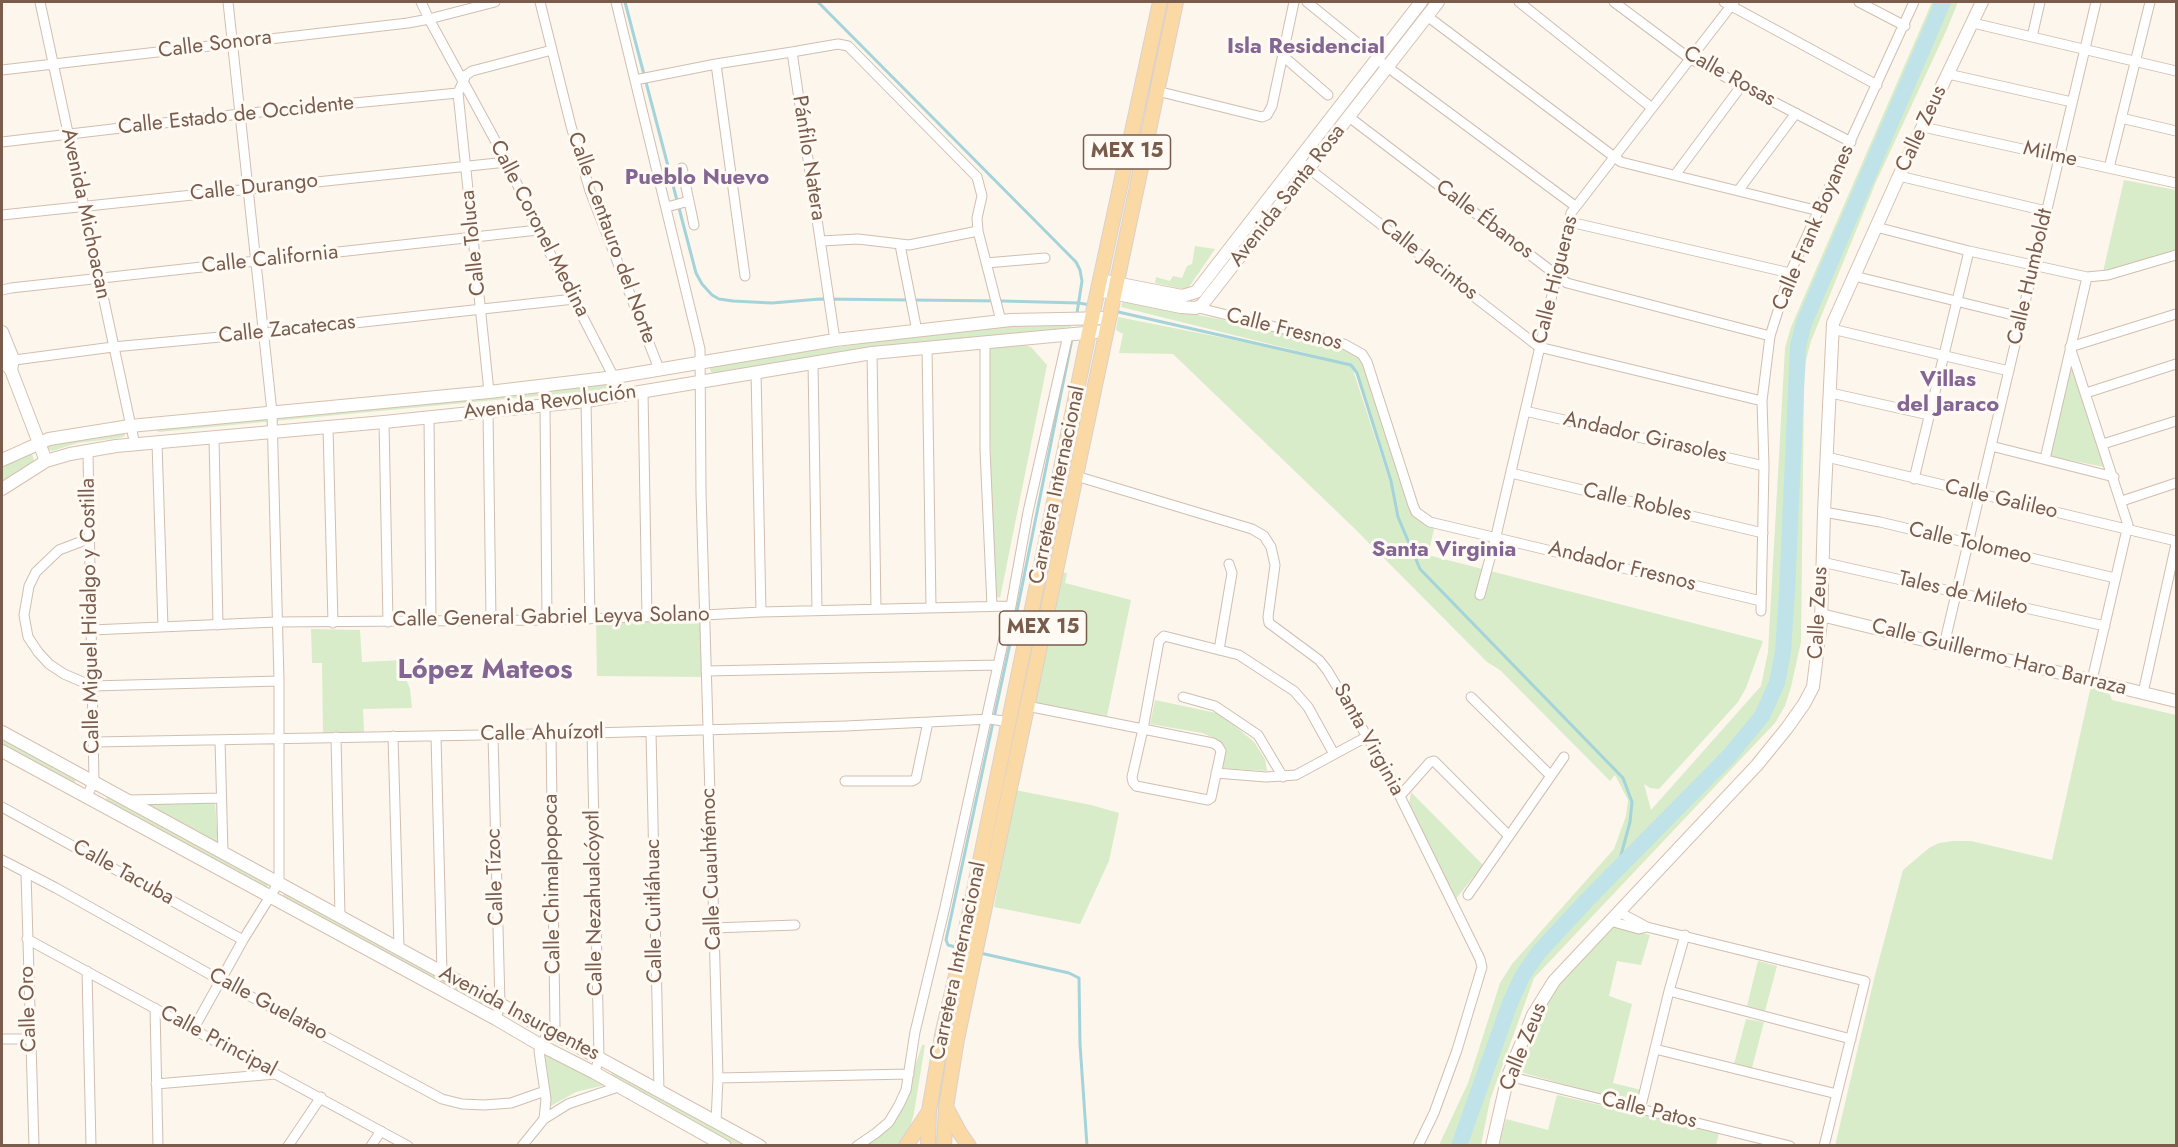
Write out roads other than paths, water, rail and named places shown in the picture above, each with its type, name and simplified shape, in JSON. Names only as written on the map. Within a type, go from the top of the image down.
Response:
[{"type":"main road","points":[[1159,2],[1176,4]]},
{"type":"main road","name":"Carretera Internacional","points":[[944,1146],[946,1107],[967,960],[964,938],[1005,721],[1159,2]]},
{"type":"main road","name":"Carretera Internacional","points":[[928,1146],[929,1111],[942,1035],[967,960],[979,942],[1176,4]]},
{"type":"main road","points":[[942,1035],[957,1039]]},
{"type":"main road","points":[[946,1107],[969,1146]]},
{"type":"main road","points":[[906,1146],[929,1111]]},
{"type":"street","name":"Avenida Michoacan","points":[[40,2],[135,445]]},
{"type":"street","points":[[194,1028],[243,940],[279,882],[279,681],[272,412],[228,2]]},
{"type":"street","name":"Calle Coronel Medina","points":[[421,2],[507,162],[538,230],[623,395]]},
{"type":"street","name":"Calle Sonora","points":[[2,70],[429,20],[495,2]]},
{"type":"street","name":"Calle Centauro del Norte","points":[[540,2],[590,191],[659,369]]},
{"type":"street","name":"Calle Cuauhtémoc","points":[[616,2],[643,78],[667,207],[699,341],[704,615],[718,1078],[717,1122]]},
{"type":"street","points":[[1157,91],[1262,117],[1267,115],[1272,106],[1294,2]]},
{"type":"street","points":[[1307,2],[1365,49]]},
{"type":"street","points":[[1111,308],[1188,295],[1202,287],[1304,164],[1421,2]]},
{"type":"street","name":"Avenida Santa Rosa","points":[[1196,308],[1208,299],[1304,164],[1349,117],[1438,2]]},
{"type":"street","points":[[1519,2],[1652,108]]},
{"type":"street","name":"Calle Rosas","points":[[1614,2],[1689,58],[1851,142]]},
{"type":"street","points":[[1859,2],[1905,26]]},
{"type":"street","name":"Calle Frank Boyanes","points":[[1761,611],[1764,466],[1762,401],[1770,336],[1790,273],[1905,26],[1914,2]]},
{"type":"street","name":"Calle Zeus","points":[[1492,1146],[1508,1076],[1533,1015],[1554,981],[1757,765],[1804,704],[1813,687],[1821,615],[1832,329],[1837,312],[1899,176],[1982,2]]},
{"type":"street","points":[[2032,37],[2040,2]]},
{"type":"street","name":"Calle Humboldt","points":[[1944,645],[2096,2]]},
{"type":"street","points":[[2109,168],[2150,2]]},
{"type":"street","points":[[1729,3],[1877,85]]},
{"type":"street","name":"Calle Higueras","points":[[1480,595],[1525,411],[1543,348],[1555,275],[1575,206],[1652,108],[1729,3]]},
{"type":"street","points":[[1427,16],[1621,162],[1819,211]]},
{"type":"street","points":[[1972,23],[2176,71]]},
{"type":"street","points":[[643,78],[843,44],[848,46],[977,177],[982,196],[977,218],[978,231],[1001,321]]},
{"type":"street","points":[[458,93],[466,75],[472,71],[552,50]]},
{"type":"street","name":"Pánfilo Natera","points":[[792,52],[835,340]]},
{"type":"street","points":[[1283,56],[1328,95]]},
{"type":"street","points":[[1377,60],[1575,206]]},
{"type":"street","points":[[716,64],[745,276]]},
{"type":"street","points":[[1947,74],[2072,102]]},
{"type":"street","points":[[1675,175],[1742,85]]},
{"type":"street","name":"Calle Estado de Occidente","points":[[2,142],[240,114],[458,93]]},
{"type":"street","name":"Calle Toluca","points":[[458,93],[489,392]]},
{"type":"street","points":[[1738,191],[1796,113]]},
{"type":"street","name":"Calle Ébanos","points":[[1349,117],[1567,283],[1770,336]]},
{"type":"street","points":[[2121,118],[2176,131]]},
{"type":"street","name":"Milme","points":[[1923,127],[2176,183]]},
{"type":"street","name":"Calle Durango","points":[[2,215],[507,162]]},
{"type":"street","name":"Calle Jacintos","points":[[1304,164],[1543,348]]},
{"type":"street","points":[[682,168],[694,225]]},
{"type":"street","points":[[1899,176],[2046,211]]},
{"type":"street","points":[[667,207],[689,201]]},
{"type":"street","points":[[1570,222],[1790,273]]},
{"type":"street","points":[[1876,227],[1969,251],[2087,277],[2108,274],[2176,255]]},
{"type":"street","name":"Calle California","points":[[2,291],[11,288],[538,230]]},
{"type":"street","points":[[821,241],[858,239],[900,244],[919,243],[978,231]]},
{"type":"street","points":[[900,244],[917,331]]},
{"type":"street","points":[[1914,478],[1969,251]]},
{"type":"street","points":[[986,263],[1045,258]]},
{"type":"street","points":[[1854,276],[2021,317]]},
{"type":"street","points":[[2045,459],[2087,277]]},
{"type":"street","points":[[1188,295],[1196,308]]},
{"type":"street","name":"Calle Zacatecas","points":[[6,361],[113,347],[574,299]]},
{"type":"street","points":[[1096,300],[1111,308],[1196,308]]},
{"type":"street","name":"Avenida Revolución","points":[[2,460],[39,442],[72,434],[130,426],[489,392],[615,377],[835,340],[1022,319],[1096,300],[1111,308],[1090,332],[872,353],[586,401],[88,451],[46,461],[2,489]]},
{"type":"street","name":"Calle Fresnos","points":[[1196,308],[1344,344],[1362,354],[1367,362],[1416,512]]},
{"type":"street","points":[[2070,347],[2176,314]]},
{"type":"street","points":[[1832,329],[2009,371]]},
{"type":"street","points":[[2,332],[6,361],[46,461]]},
{"type":"street","points":[[856,1146],[889,1122],[906,1090],[915,1032],[988,719],[1028,512],[1068,335]]},
{"type":"street","points":[[985,342],[985,450],[992,606]]},
{"type":"street","points":[[927,347],[931,607]]},
{"type":"street","points":[[2070,347],[2128,525],[2092,680]]},
{"type":"street","points":[[1543,348],[1762,401]]},
{"type":"street","points":[[872,353],[876,609]]},
{"type":"street","points":[[813,362],[817,610]]},
{"type":"street","points":[[2086,393],[2176,364]]},
{"type":"street","points":[[756,372],[761,612]]},
{"type":"street","points":[[643,392],[647,617]]},
{"type":"street","points":[[1831,393],[1929,415]]},
{"type":"street","points":[[586,401],[590,619]]},
{"type":"street","points":[[545,405],[547,620]]},
{"type":"street","points":[[488,411],[491,620]]},
{"type":"street","name":"Andador Girasoles","points":[[1525,411],[1764,466]]},
{"type":"street","points":[[429,417],[431,622]]},
{"type":"street","points":[[2103,444],[2176,421]]},
{"type":"street","points":[[384,422],[388,622]]},
{"type":"street","points":[[328,427],[333,623]]},
{"type":"street","points":[[214,438],[218,625]]},
{"type":"street","points":[[157,443],[163,627]]},
{"type":"street","points":[[1991,446],[2114,477]]},
{"type":"street","points":[[88,451],[91,630]]},
{"type":"street","name":"Calle Miguel Hidalgo y Costilla","points":[[88,451],[94,781]]},
{"type":"street","name":"Calle Galileo","points":[[1827,458],[2176,542]]},
{"type":"street","name":"Calle Robles","points":[[1511,473],[1763,533]]},
{"type":"street","name":"Santa Virginia","points":[[1076,476],[1252,529],[1263,536],[1271,547],[1275,565],[1269,623],[1319,660],[1368,736],[1400,796],[1482,967],[1457,1050],[1434,1113],[1418,1146]]},
{"type":"street","points":[[2122,501],[2176,483]]},
{"type":"street","name":"Andador Fresnos","points":[[1416,512],[1430,522],[1761,601]]},
{"type":"street","name":"Calle Tolomeo","points":[[1824,512],[1880,522],[2115,578]]},
{"type":"street","points":[[88,538],[59,550],[36,572],[28,586],[24,615],[28,637],[49,664],[64,674],[92,686],[279,681]]},
{"type":"street","points":[[2143,693],[2176,542]]},
{"type":"street","name":"Tales de Mileto","points":[[1822,562],[2105,626]]},
{"type":"street","points":[[1219,650],[1232,573],[1229,564]]},
{"type":"street","name":"Calle General Gabriel Leyva Solano","points":[[91,630],[276,622],[547,620],[817,610],[1011,606]]},
{"type":"street","name":"Calle Guillermo Haro Barraza","points":[[1821,615],[2176,701]]},
{"type":"street","points":[[1027,706],[1143,729],[1213,743],[1221,751],[1211,798],[1208,800],[1136,786],[1133,782],[1132,777],[1143,729],[1161,637],[1173,638],[1239,655],[1250,661],[1301,698],[1334,754]]},
{"type":"street","points":[[706,671],[998,665]]},
{"type":"street","points":[[1183,697],[1215,706],[1258,735],[1283,777]]},
{"type":"street","points":[[1471,697],[1551,776]]},
{"type":"street","name":"Calle Ahuízotl","points":[[94,742],[651,732],[988,719],[1005,721]]},
{"type":"street","points":[[845,782],[912,781],[916,779],[928,722]]},
{"type":"street","name":"Avenida Insurgentes","points":[[2,732],[758,1145]]},
{"type":"street","name":"Calle Cuitláhuac","points":[[651,732],[659,1091]]},
{"type":"street","name":"Calle Nezahualcóyotl","points":[[592,733],[599,1057],[595,1073]]},
{"type":"street","name":"Calle Chimalpopoca","points":[[549,1030],[555,1026],[550,734]]},
{"type":"street","name":"Calle Tízoc","points":[[493,735],[500,1004],[496,1019]]},
{"type":"street","points":[[393,736],[399,948]]},
{"type":"street","points":[[436,736],[442,973]]},
{"type":"street","points":[[1216,773],[1283,777],[1296,775],[1368,736]]},
{"type":"street","points":[[336,737],[340,916]]},
{"type":"street","points":[[219,740],[224,853]]},
{"type":"street","name":"Avenida Insurgentes","points":[[2,751],[725,1146]]},
{"type":"street","points":[[1468,896],[1564,757]]},
{"type":"street","points":[[1400,796],[1430,762],[1434,761],[1509,836]]},
{"type":"street","points":[[87,796],[94,781]]},
{"type":"street","points":[[130,800],[221,798]]},
{"type":"street","name":"Calle Tacuba","points":[[2,807],[243,940]]},
{"type":"street","name":"Calle Guelatao","points":[[2,860],[442,1099],[462,1104],[511,1103],[545,1091]]},
{"type":"street","name":"Calle Oro","points":[[26,873],[34,1146]]},
{"type":"street","points":[[1615,916],[1640,929],[1647,927],[1685,935],[1865,981],[1824,1146]]},
{"type":"street","points":[[714,928],[795,925]]},
{"type":"street","points":[[1640,1110],[1685,935]]},
{"type":"street","name":"Calle Principal","points":[[27,939],[408,1146]]},
{"type":"street","points":[[87,971],[91,1146]]},
{"type":"street","points":[[1669,991],[1851,1039]]},
{"type":"street","points":[[155,1008],[158,1146]]},
{"type":"street","points":[[544,1119],[545,1091],[540,1057],[549,1030]]},
{"type":"street","points":[[2,1039],[30,1039]]},
{"type":"street","points":[[1655,1049],[1837,1094]]},
{"type":"street","points":[[156,1084],[278,1074]]},
{"type":"street","points":[[718,1078],[909,1074]]},
{"type":"street","name":"Calle Patos","points":[[1508,1076],[1790,1146]]},
{"type":"street","points":[[522,1145],[544,1119],[568,1104],[618,1087]]},
{"type":"street","points":[[288,1146],[321,1097]]},
{"type":"street","points":[[371,1146],[381,1131]]},
{"type":"waterway","points":[[625,2],[696,273],[712,295],[719,299],[733,301],[772,303],[820,299],[1003,301],[1090,305]]},
{"type":"waterway","points":[[818,2],[1076,262],[1082,281],[1077,313]]},
{"type":"waterway","points":[[1459,1146],[1510,1003],[1523,975],[1539,952],[1588,899],[1730,755],[1762,716],[1777,683],[1783,652],[1787,592],[1798,346],[1804,323],[1943,2]]},
{"type":"waterway","points":[[1114,311],[1351,365],[1357,373],[1391,481],[1398,517],[1420,569],[1623,778],[1632,802],[1630,822],[1617,870]]},
{"type":"waterway","points":[[959,948],[948,945],[946,940],[1016,616],[1072,339]]},
{"type":"waterway","points":[[980,953],[1069,973],[1079,978],[1080,1044],[1087,1146]]},
{"type":"district","name":"Isla Residencial","points":[[1306,48]]},
{"type":"district","name":"Pueblo Nuevo","points":[[697,179]]},
{"type":"district","name":"Villas del Jaraco","points":[[1948,394]]},
{"type":"district","name":"Santa Virginia","points":[[1444,551]]},
{"type":"district","name":"López Mateos","points":[[485,671]]}]
